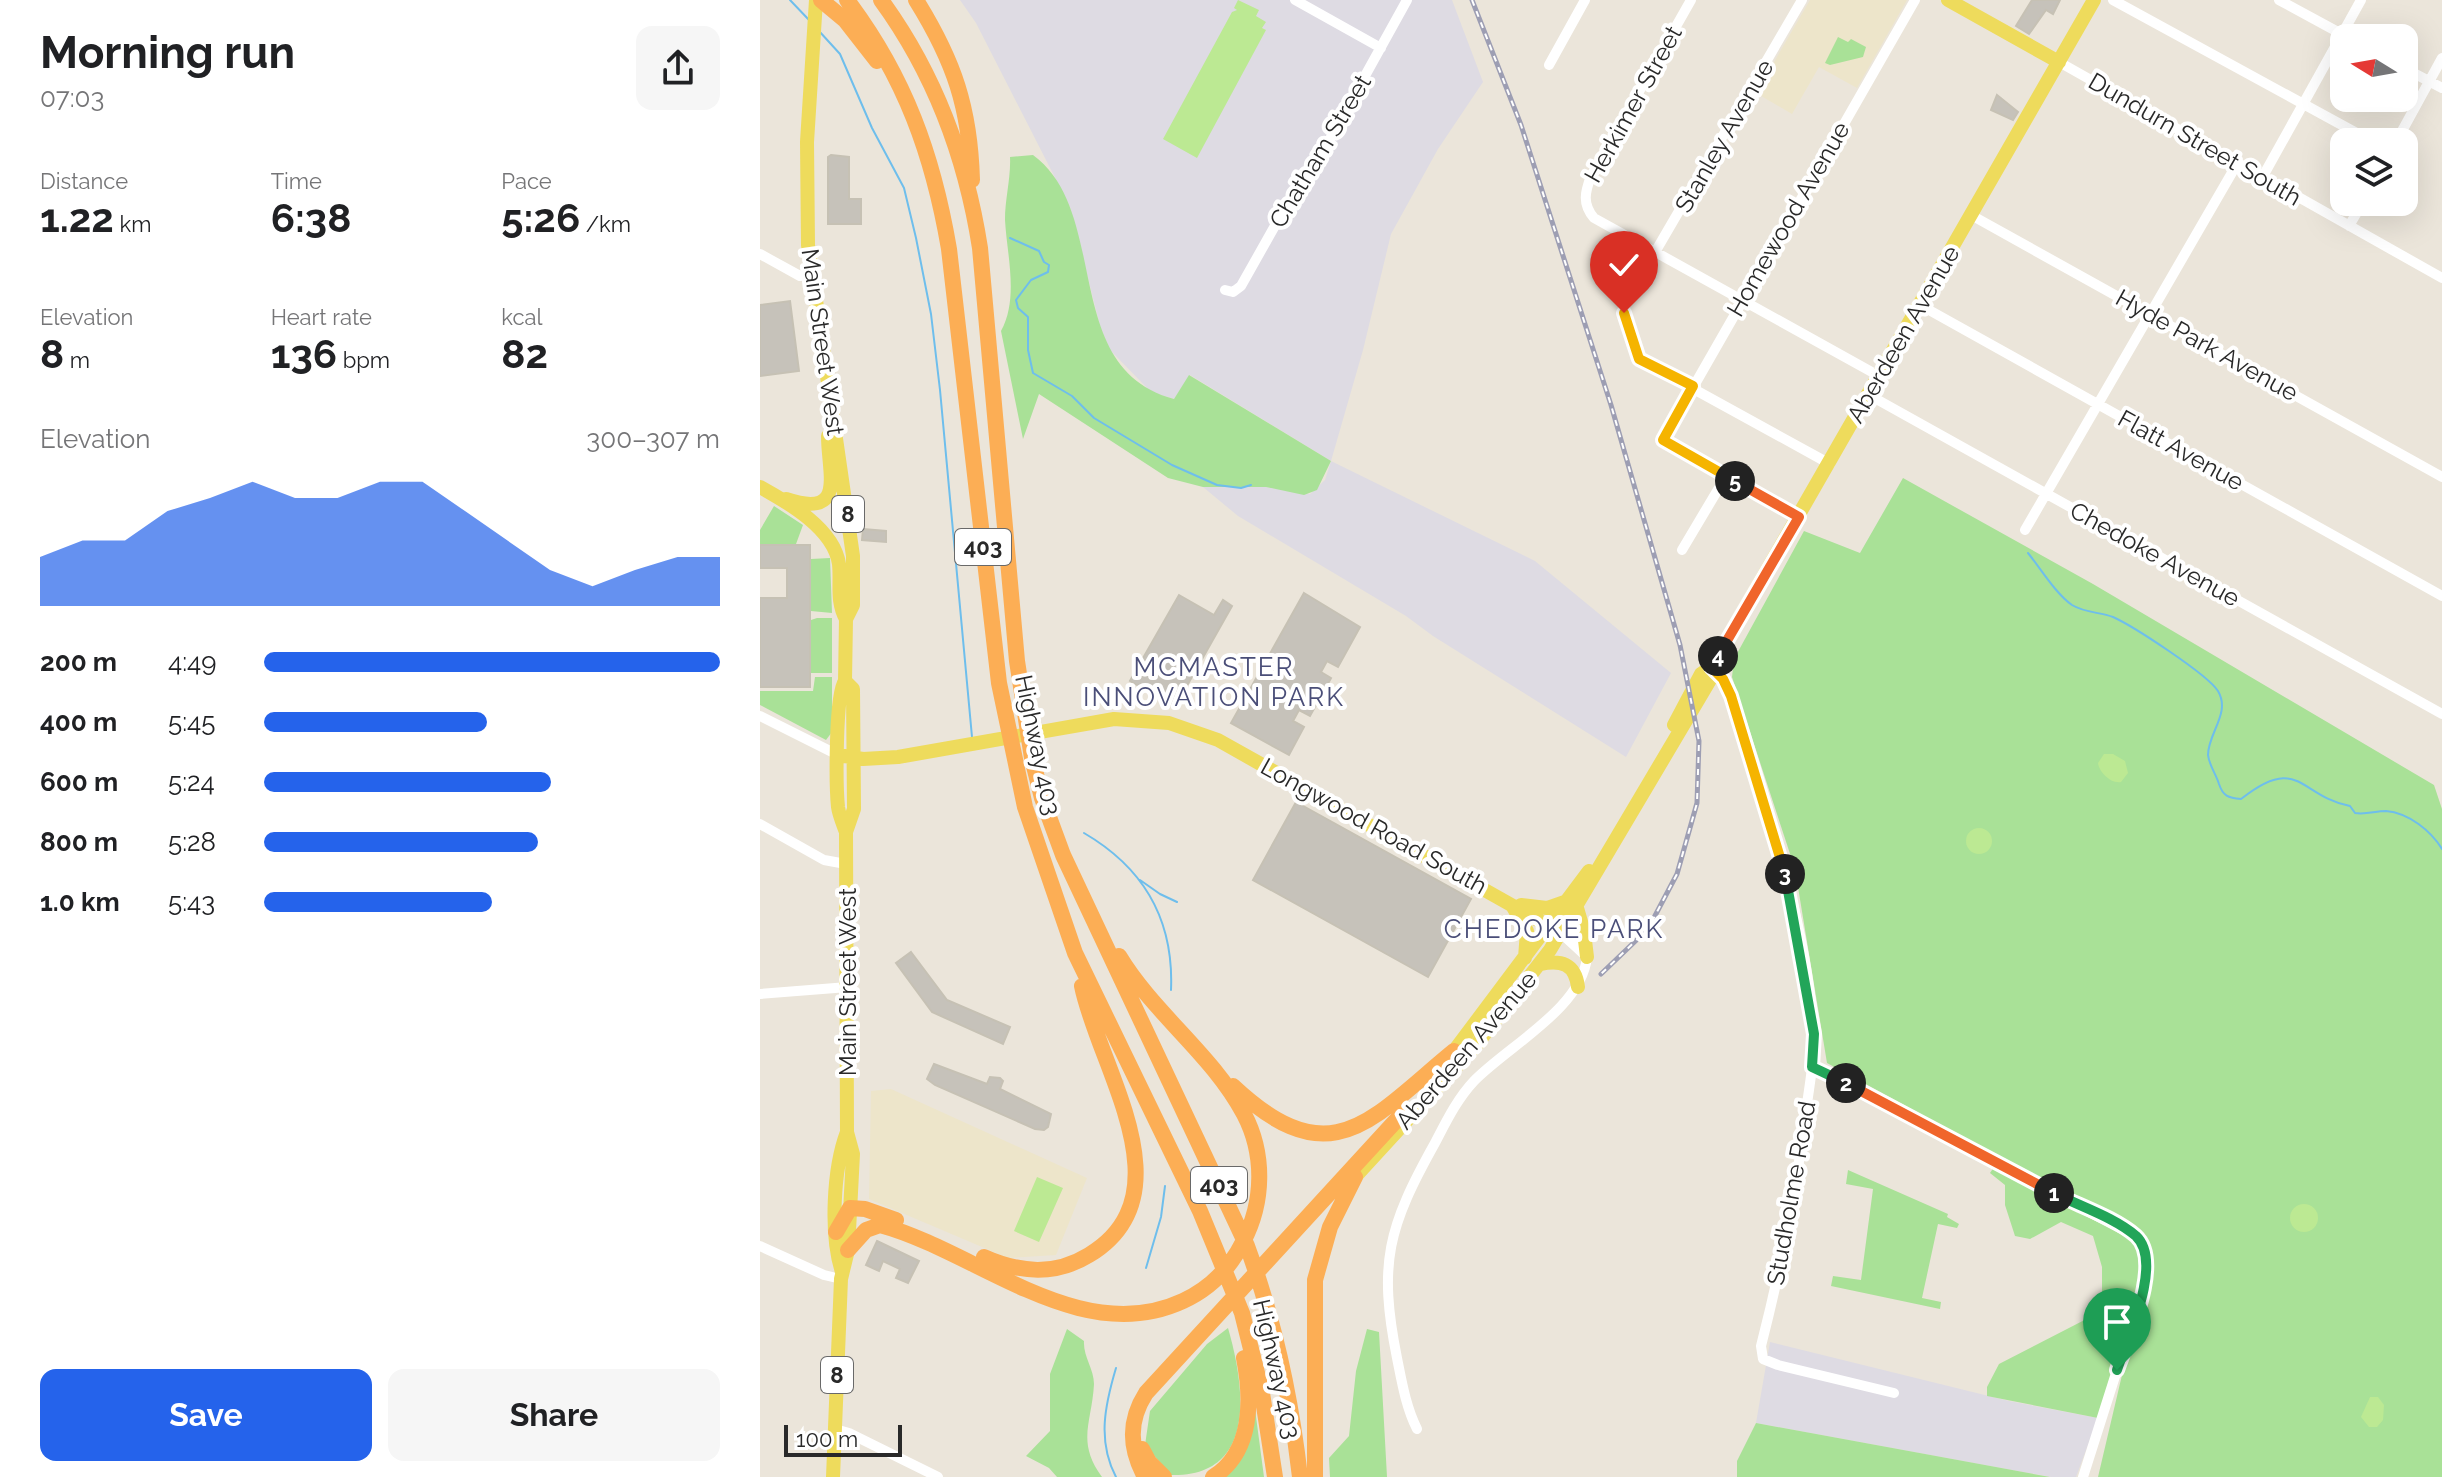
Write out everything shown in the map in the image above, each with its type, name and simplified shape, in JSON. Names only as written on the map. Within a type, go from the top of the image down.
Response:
[{"type":"highway","points":[[819,0],[845,20],[870,50],[921,135]]},
{"type":"highway","name":"Highway 403","points":[[847,0],[900,81],[938,189],[949,249],[999,683],[1010,746],[1034,839],[1075,953],[1200,1211],[1242,1313],[1262,1393],[1275,1477]]},
{"type":"highway","name":"Highway 403","points":[[881,0],[933,85],[973,206],[1024,717],[1042,798],[1088,910],[1247,1246],[1280,1353],[1292,1409],[1300,1477]]},
{"type":"highway","points":[[916,0],[939,36],[961,91],[971,149],[973,206]]},
{"type":"highway","points":[[848,1250],[866,1230],[880,1225],[1068,1305],[1105,1315],[1155,1311],[1194,1296],[1236,1256],[1250,1227],[1259,1190],[1254,1136],[1243,1112],[1220,1078],[1147,995],[1088,910]]},
{"type":"highway","points":[[836,1232],[850,1208],[865,1209],[996,1263],[1030,1271],[1064,1267],[1079,1261],[1093,1253],[1116,1231],[1131,1203],[1136,1156],[1129,1126],[1083,993],[1075,953]]},
{"type":"highway","points":[[1220,1078],[1267,1115],[1284,1124],[1311,1132],[1338,1132],[1376,1117],[1454,1051]]},
{"type":"highway","points":[[1278,1254],[1402,1114]]},
{"type":"highway","points":[[1145,1477],[1132,1443],[1134,1418],[1139,1403],[1154,1380],[1355,1177]]},
{"type":"highway","points":[[1315,1477],[1315,1280],[1330,1227],[1355,1177]]},
{"type":"highway","points":[[1200,1211],[1241,1342],[1248,1387],[1249,1408],[1239,1448],[1230,1462],[1213,1477]]},
{"type":"highway","points":[[1164,1477],[1142,1450],[1140,1424],[1144,1411],[1161,1386],[1210,1326]]},
{"type":"main road","name":"Main Street West","points":[[819,0],[807,142],[807,213],[811,275],[853,545],[853,605],[846,619],[845,681],[853,689],[846,756],[854,809],[846,832],[847,1132],[853,1154],[848,1250],[842,1276],[833,1477]]},
{"type":"main road","name":"Aberdeen Avenue","points":[[1355,1177],[1477,1044],[1540,964],[1556,929],[1701,674],[1711,667],[1830,464],[2094,0]]},
{"type":"main road","name":"Dundurn Street South","points":[[1956,2],[2059,62]]},
{"type":"main road","points":[[774,495],[806,505],[822,502],[829,494],[832,483],[827,438],[832,409]]},
{"type":"main road","points":[[760,487],[830,539],[838,558],[839,606],[846,619]]},
{"type":"main road","name":"Longwood Road South","points":[[846,756],[898,757],[1059,728],[1129,719],[1169,723],[1199,731],[1556,929]]},
{"type":"main road","points":[[1511,903],[1547,908],[1572,904],[1584,932],[1587,957]]},
{"type":"main road","points":[[1511,903],[1527,931],[1528,944],[1521,965]]},
{"type":"main road","name":"Aberdeen Avenue","points":[[1402,1114],[1521,965],[1556,929]]},
{"type":"main road","points":[[1540,964],[1556,961],[1567,964],[1576,976],[1578,987]]},
{"type":"main road","name":"Main Street West","points":[[842,1276],[835,1250],[839,1153],[847,1132]]},
{"type":"street","points":[[1295,0],[1381,48]]},
{"type":"street","name":"Chatham Street","points":[[1225,290],[1233,292],[1241,286],[1281,215],[1304,186],[1407,0]]},
{"type":"street","points":[[1549,65],[1585,0]]},
{"type":"street","name":"Herkimer Street","points":[[1656,253],[1594,218],[1587,210],[1585,190],[1691,0]]},
{"type":"street","name":"Stanley Avenue","points":[[1693,386],[1639,359],[1624,308],[1802,0]]},
{"type":"street","name":"Homewood Avenue","points":[[1726,476],[1663,440],[1915,0]]},
{"type":"street","points":[[2113,0],[2347,128]]},
{"type":"street","points":[[2279,0],[2330,28]]},
{"type":"street","points":[[2350,24],[2361,0]]},
{"type":"street","points":[[2404,128],[2442,58]]},
{"type":"street","points":[[2262,178],[2330,61]]},
{"type":"street","name":"Dundurn Street South","points":[[2059,62],[2442,278]]},
{"type":"street","points":[[2418,76],[2442,88]]},
{"type":"street","points":[[2025,530],[2237,164]]},
{"type":"street","name":"Hyde Park Avenue","points":[[1971,215],[2442,477]]},
{"type":"street","points":[[2349,226],[2355,216]]},
{"type":"street","points":[[1656,253],[1879,376]]},
{"type":"street","points":[[760,254],[800,276],[811,275]]},
{"type":"street","name":"Flatt Avenue","points":[[1920,305],[2442,596]]},
{"type":"street","points":[[1693,386],[1830,464]]},
{"type":"street","name":"Chedoke Avenue","points":[[1869,395],[2442,714]]},
{"type":"street","points":[[1682,550],[1726,476],[1799,517]]},
{"type":"street","name":"Studholme Road","points":[[1711,667],[1723,679],[1731,696],[1789,888],[1812,1020],[1812,1067],[1789,1234],[1761,1346],[1763,1359],[1894,1393]]},
{"type":"street","name":"Longwood Road South","points":[[760,716],[846,756]]},
{"type":"street","points":[[760,824],[824,860],[846,864]]},
{"type":"street","name":"Longwood Road South","points":[[1556,929],[1587,957]]},
{"type":"street","points":[[1417,1429],[1405,1398],[1388,1312],[1388,1249],[1399,1214],[1417,1174],[1466,1091],[1578,987],[1587,957]]},
{"type":"street","points":[[760,994],[848,987]]},
{"type":"street","points":[[1812,1067],[2137,1237],[2145,1252],[2145,1282],[2083,1477]]},
{"type":"street","points":[[760,1246],[824,1275],[842,1276]]},
{"type":"street","points":[[835,1429],[938,1477]]},
{"type":"shaded area","points":[[960,0],[1452,0],[1483,82],[1438,149],[1391,234],[1363,350],[1331,461],[1190,375],[1174,399],[1151,392],[1110,350],[1100,326],[1070,207],[976,23]]},
{"type":"shaded area","points":[[1810,0],[1907,0],[1857,88],[1819,67],[1792,114],[1756,93]]},
{"type":"shaded area","points":[[1331,461],[1535,561],[1671,673],[1626,757],[1406,616],[1238,516],[1203,487],[1266,487],[1310,494],[1325,480]]},
{"type":"shaded area","points":[[891,1089],[1087,1178],[1056,1255],[1008,1258],[869,1199],[871,1091]]},
{"type":"shaded area","points":[[1770,1342],[2009,1401],[2098,1418],[2076,1477],[2051,1477],[1756,1423]]},
{"type":"green space","points":[[1238,0],[1259,10],[1256,16],[1266,22],[1262,28],[1266,30],[1197,158],[1163,139],[1232,12],[1237,10],[1234,8]]},
{"type":"green space","points":[[1838,37],[1848,42],[1851,39],[1866,47],[1863,57],[1830,65],[1825,63]]},
{"type":"green space","points":[[1033,155],[1057,181],[1072,213],[1100,323],[1115,356],[1138,382],[1174,399],[1189,375],[1331,461],[1317,490],[1304,495],[1266,487],[1203,487],[1168,478],[1039,394],[1023,439],[1001,331],[1010,305],[1011,291],[1005,220],[1010,157]]},
{"type":"green space","points":[[1903,478],[2093,584],[2434,785],[2442,809],[2442,1477],[2098,1477],[2122,1375],[2114,1370],[2098,1418],[1987,1396],[1987,1387],[1999,1364],[2102,1311],[2102,1267],[2093,1236],[2061,1222],[2030,1239],[2015,1236],[2005,1205],[2005,1185],[1990,1173],[1998,1161],[1962,1140],[1961,1136],[1827,1063],[1795,869],[1732,677],[1734,659],[1804,531],[1860,553]]},
{"type":"green space","points":[[774,506],[803,525],[796,544],[760,544],[760,530]]},
{"type":"green space","points":[[830,558],[832,613],[811,611],[811,559]]},
{"type":"green space","points":[[832,618],[832,673],[811,673],[811,620]]},
{"type":"green space","points":[[815,677],[832,677],[832,732],[826,740],[760,705],[760,691],[813,691]]},
{"type":"green space","points":[[2104,754],[2113,754],[2125,761],[2128,773],[2121,782],[2106,777],[2101,770],[2098,763]]},
{"type":"green space","points":[[1979,828],[1989,831],[1992,841],[1989,851],[1979,854],[1969,851],[1966,841],[1969,831]]},
{"type":"green space","points":[[1848,1170],[1948,1214],[1947,1217],[1959,1224],[1957,1228],[1938,1224],[1922,1298],[1941,1302],[1940,1309],[1831,1286],[1833,1276],[1861,1280],[1873,1189],[1846,1184]]},
{"type":"green space","points":[[1037,1177],[1063,1188],[1039,1242],[1014,1231]]},
{"type":"green space","points":[[2304,1204],[2314,1208],[2318,1218],[2314,1228],[2304,1232],[2294,1228],[2290,1218],[2294,1208]]},
{"type":"green space","points":[[1228,1328],[1240,1398],[1239,1422],[1233,1443],[1220,1460],[1200,1471],[1171,1475],[1145,1445],[1150,1411],[1207,1344]]},
{"type":"green space","points":[[1067,1329],[1084,1341],[1092,1373],[1094,1384],[1088,1442],[1094,1464],[1102,1477],[1057,1477],[1049,1468],[1026,1456],[1050,1431],[1050,1374]]},
{"type":"green space","points":[[1367,1329],[1379,1332],[1387,1477],[1330,1477],[1329,1458],[1349,1436],[1356,1371]]},
{"type":"green space","points":[[2370,1397],[2378,1397],[2384,1405],[2383,1420],[2377,1427],[2369,1427],[2361,1417]]},
{"type":"green space","points":[[1255,1409],[1264,1477],[1225,1477]]},
{"type":"green space","points":[[1756,1423],[2050,1477],[1737,1477],[1737,1461]]},
{"type":"building","points":[[2032,0],[2060,0],[2053,14],[2046,10],[2029,34],[2016,26]]},
{"type":"building","points":[[1997,95],[2018,112],[2013,120],[1991,110]]},
{"type":"building","points":[[828,157],[849,157],[849,199],[861,199],[861,224],[828,224]]},
{"type":"building","points":[[790,301],[799,371],[760,376],[760,305]]},
{"type":"building","points":[[863,529],[886,531],[886,542],[862,540]]},
{"type":"building","points":[[760,545],[810,545],[810,687],[760,687],[760,598],[787,598],[787,568],[760,568]]},
{"type":"building","points":[[1304,593],[1360,627],[1338,667],[1327,661],[1321,672],[1331,678],[1310,716],[1299,710],[1293,721],[1304,727],[1289,755],[1231,723]]},
{"type":"building","points":[[1179,595],[1214,615],[1223,600],[1232,606],[1175,707],[1130,681]]},
{"type":"building","points":[[1296,802],[1471,899],[1428,977],[1253,880]]},
{"type":"building","points":[[911,952],[947,1000],[1010,1027],[1003,1044],[932,1012],[896,963]]},
{"type":"building","points":[[934,1064],[987,1084],[990,1077],[1000,1078],[1003,1081],[1000,1089],[1051,1114],[1048,1127],[1035,1129],[935,1085],[927,1079]]},
{"type":"building","points":[[877,1241],[919,1261],[908,1283],[896,1278],[900,1269],[883,1261],[879,1271],[866,1265]]},
{"type":"waterway","points":[[790,0],[810,21]]},
{"type":"waterway","points":[[819,31],[840,54],[872,128],[904,188],[916,238],[931,314],[940,390],[972,737]]},
{"type":"waterway","points":[[1010,238],[1039,251],[1049,265],[1048,272],[1031,280],[1016,300],[1018,308],[1028,317],[1028,350],[1033,373],[1072,396],[1094,418],[1172,465],[1217,485],[1241,488],[1251,485]]},
{"type":"waterway","points":[[2028,553],[2054,588],[2072,605],[2113,617],[2136,630],[2185,662],[2218,691],[2221,715],[2208,755],[2222,791],[2227,796],[2241,799],[2275,779],[2288,778],[2333,801],[2350,806],[2355,813],[2386,811],[2403,815],[2426,830],[2442,849]]},
{"type":"waterway","points":[[1084,833],[1123,862],[1151,898],[1167,941],[1171,990]]},
{"type":"waterway","points":[[1140,880],[1177,902]]},
{"type":"waterway","points":[[1146,1268],[1161,1217],[1165,1186]]},
{"type":"waterway","points":[[1116,1368],[1105,1423],[1106,1450],[1116,1477]]},
{"type":"railway","points":[[1472,0],[1521,125],[1611,405],[1680,645],[1699,741],[1697,803],[1677,874],[1648,929],[1601,974]]},
{"type":"district","name":"MCMASTER INNOVATION PARK","points":[[1214,682]]},
{"type":"district","name":"CHEDOKE PARK","points":[[1554,929]]},
{"type":"route","points":[[1624,313],[1639,359],[1693,386],[1663,440],[1799,517],[1711,667],[1723,679],[1731,696],[1789,888],[1814,1034],[1812,1067],[2137,1237],[2145,1252],[2145,1282],[2117,1370]]}]
